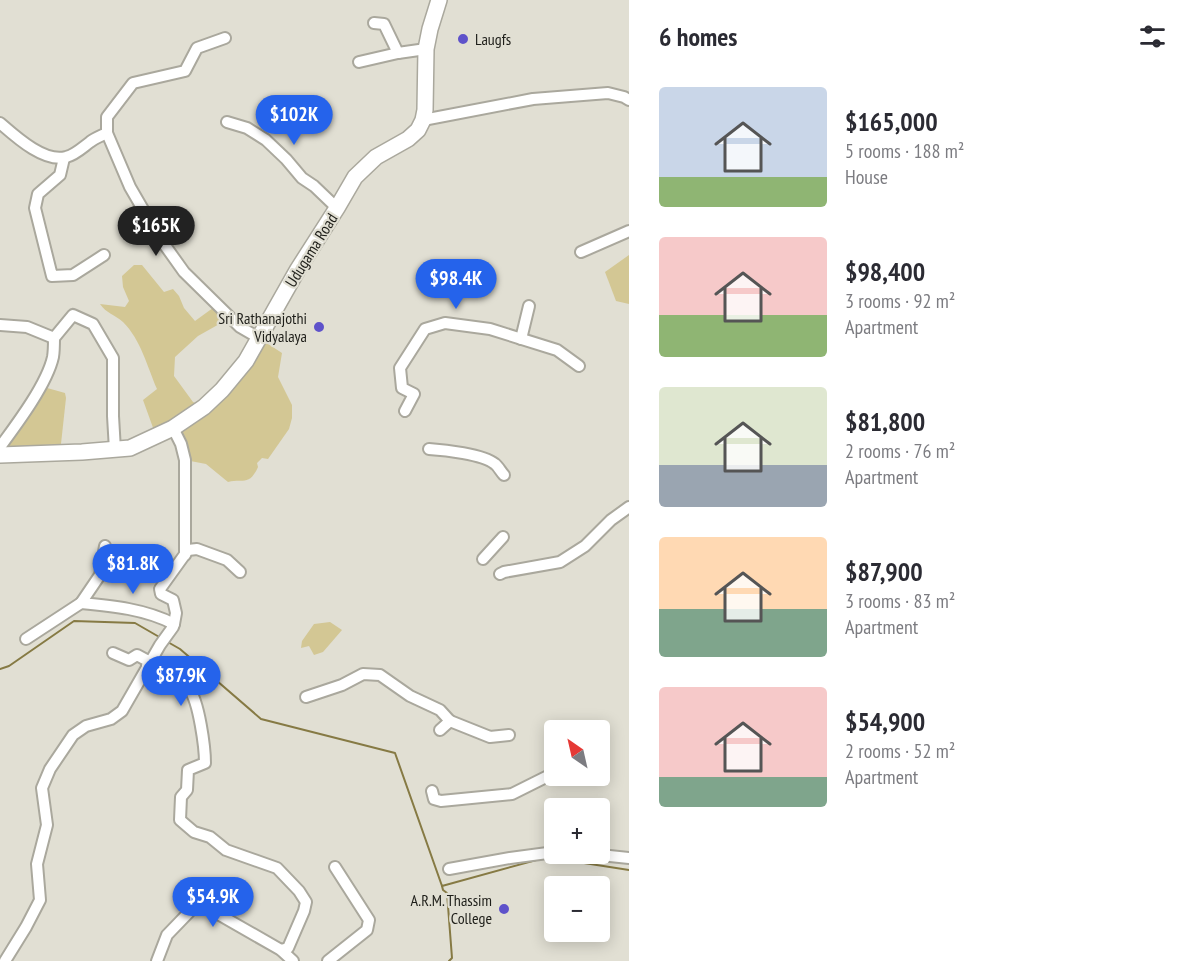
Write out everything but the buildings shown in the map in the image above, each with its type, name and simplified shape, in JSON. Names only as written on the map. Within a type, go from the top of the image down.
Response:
[{"type":"main road","points":[[423,120],[426,102],[426,50],[439,0]]},
{"type":"main road","name":"Udugama Road","points":[[0,454],[130,448],[173,428],[204,407],[222,390],[246,361],[351,182],[376,157],[408,139],[423,120]]},
{"type":"street","points":[[374,23],[384,24],[398,53]]},
{"type":"street","points":[[225,38],[197,48],[185,71],[133,83],[107,117],[107,133],[130,187],[159,237],[184,272],[240,327],[259,338]]},
{"type":"street","points":[[359,62],[398,53],[426,50]]},
{"type":"street","points":[[423,120],[533,99],[608,93],[629,100]]},
{"type":"street","points":[[227,122],[247,128],[266,140],[302,178],[337,208]]},
{"type":"street","points":[[0,123],[35,151],[64,158],[78,152],[92,140],[107,133]]},
{"type":"street","points":[[64,158],[60,175],[38,194],[35,208],[52,276],[73,275],[104,255]]},
{"type":"street","points":[[581,252],[629,231]]},
{"type":"street","points":[[521,339],[530,306]]},
{"type":"street","points":[[0,447],[18,423],[47,373],[53,356],[54,338],[73,315],[93,324],[113,358],[115,450]]},
{"type":"street","points":[[405,411],[414,394],[402,388],[400,368],[425,329],[445,323],[490,329],[557,350],[579,366]]},
{"type":"street","points":[[0,325],[27,327],[54,338]]},
{"type":"street","points":[[173,428],[181,444],[185,460],[184,555]]},
{"type":"street","points":[[429,449],[484,458],[495,464],[504,475]]},
{"type":"street","points":[[500,574],[560,562],[585,546],[611,520],[628,511]]},
{"type":"street","points":[[483,559],[502,537]]},
{"type":"street","points":[[26,639],[81,603],[100,575],[105,546]]},
{"type":"street","points":[[6,960],[40,900],[37,864],[47,825],[42,788],[51,769],[73,735],[86,726],[111,719],[122,711],[173,625],[176,613],[173,600],[161,594],[160,589],[188,550],[197,549],[227,560],[240,572]]},
{"type":"street","points":[[81,603],[118,606],[159,616],[173,625]]},
{"type":"street","points":[[113,653],[129,660],[137,655],[189,689],[197,708],[205,763],[189,770],[187,790],[181,797],[180,820],[194,832],[210,837],[226,850],[277,868],[299,891],[306,902],[304,911],[288,948],[281,950]]},
{"type":"street","points":[[306,697],[342,685],[363,674],[380,675],[410,696],[440,710],[450,721],[490,737],[509,735]]},
{"type":"street","points":[[440,730],[450,721]]},
{"type":"street","points":[[432,791],[434,799],[441,801],[512,794],[544,778]]},
{"type":"street","points":[[449,869],[544,853]]},
{"type":"street","points":[[610,856],[629,858]]},
{"type":"street","points":[[328,961],[367,930],[369,920],[335,867]]},
{"type":"street","points":[[157,961],[167,935],[195,906],[211,910],[281,950],[292,961]]},
{"type":"shaded area","points":[[629,255],[629,304],[616,301],[605,272]]},
{"type":"shaded area","points":[[134,265],[142,265],[164,292],[173,289],[195,321],[217,305],[230,318],[198,336],[175,357],[174,376],[193,402],[204,407],[259,338],[282,353],[278,377],[292,405],[292,418],[289,429],[268,459],[262,458],[257,463],[255,473],[249,479],[228,482],[206,464],[185,460],[173,429],[156,436],[143,400],[157,389],[143,354],[123,322],[100,304],[125,307],[129,301],[123,287],[122,276]]},
{"type":"shaded area","points":[[40,386],[65,393],[60,453],[0,455]]},
{"type":"shaded area","points":[[330,622],[342,630],[323,652],[314,655],[309,646],[301,648],[302,641],[314,624]]},
{"type":"waterway","points":[[0,669],[9,666],[74,621],[135,623],[161,638]]},
{"type":"waterway","points":[[166,641],[180,649],[261,719],[395,753],[442,886],[540,859]]},
{"type":"waterway","points":[[590,864],[629,870]]},
{"type":"waterway","points":[[442,886],[447,893],[452,958],[449,961]]},
{"type":"place","name":"Laugfs","points":[[463,39]]},
{"type":"place","name":"Sri Rathanajothi Vidyalaya","points":[[319,327]]},
{"type":"place","name":"A.R.M. Thassim College","points":[[504,909]]}]
